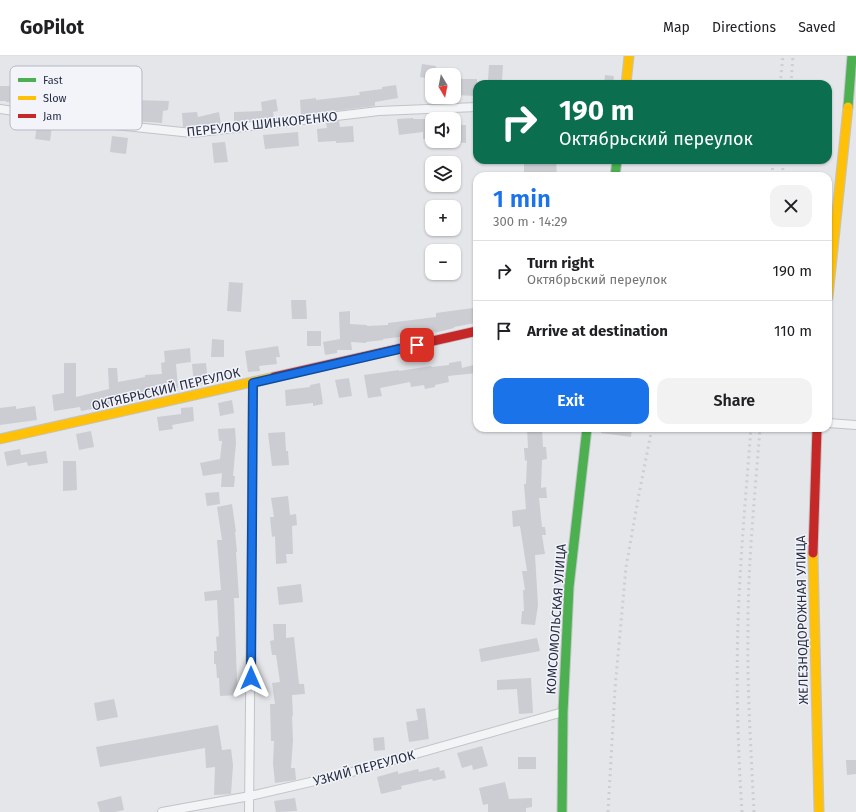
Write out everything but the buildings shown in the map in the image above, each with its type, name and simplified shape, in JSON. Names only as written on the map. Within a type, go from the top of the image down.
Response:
[{"type":"street","points":[[626,80],[629,56]]},
{"type":"street","points":[[832,267],[851,127],[852,56]]},
{"type":"street","name":"ПЕРЕУЛОК ШИНКОРЕНКО","points":[[142,128],[192,133],[379,111],[473,107]]},
{"type":"street","name":"ПЕРЕУЛОК ШИНКОРЕНКО","points":[[0,109],[10,110]]},
{"type":"street","name":"ОКТЯБРЬСКИЙ ПЕРЕУЛОК","points":[[0,440],[473,332]]},
{"type":"street","points":[[249,812],[253,383]]},
{"type":"street","points":[[832,422],[856,425]]},
{"type":"street","name":"КОМСОМОЛЬСКАЯ УЛИЦА","points":[[562,812],[563,712],[569,587],[587,432]]},
{"type":"street","name":"ЖЕЛЕЗНОДОРОЖНАЯ УЛИЦА","points":[[817,432],[813,553],[819,812]]},
{"type":"street","name":"УЗКИЙ ПЕРЕУЛОК","points":[[162,812],[250,796],[345,774],[563,712]]},
{"type":"railway","points":[[780,80],[783,56]]},
{"type":"railway","points":[[791,80],[793,56]]},
{"type":"railway","points":[[772,172],[773,164]]},
{"type":"railway","points":[[782,172],[784,164]]},
{"type":"railway","points":[[608,812],[615,689],[626,567],[651,432]]},
{"type":"railway","points":[[742,812],[739,765],[737,648],[751,432]]},
{"type":"railway","points":[[754,812],[749,697],[748,602],[760,432]]},
{"type":"traffic: fast","points":[[848,107],[852,56]]},
{"type":"traffic: fast","points":[[616,164],[616,172]]},
{"type":"traffic: fast","points":[[562,812],[563,712],[569,587],[587,432]]},
{"type":"traffic: slow","points":[[626,80],[629,56]]},
{"type":"traffic: slow","points":[[832,259],[848,107]]},
{"type":"traffic: slow","points":[[0,439],[274,377]]},
{"type":"traffic: slow","points":[[813,553],[819,812]]},
{"type":"traffic: jam","points":[[274,377],[473,332]]},
{"type":"traffic: jam","points":[[813,553],[817,432]]},
{"type":"route","points":[[251,678],[253,383],[417,345]]}]
